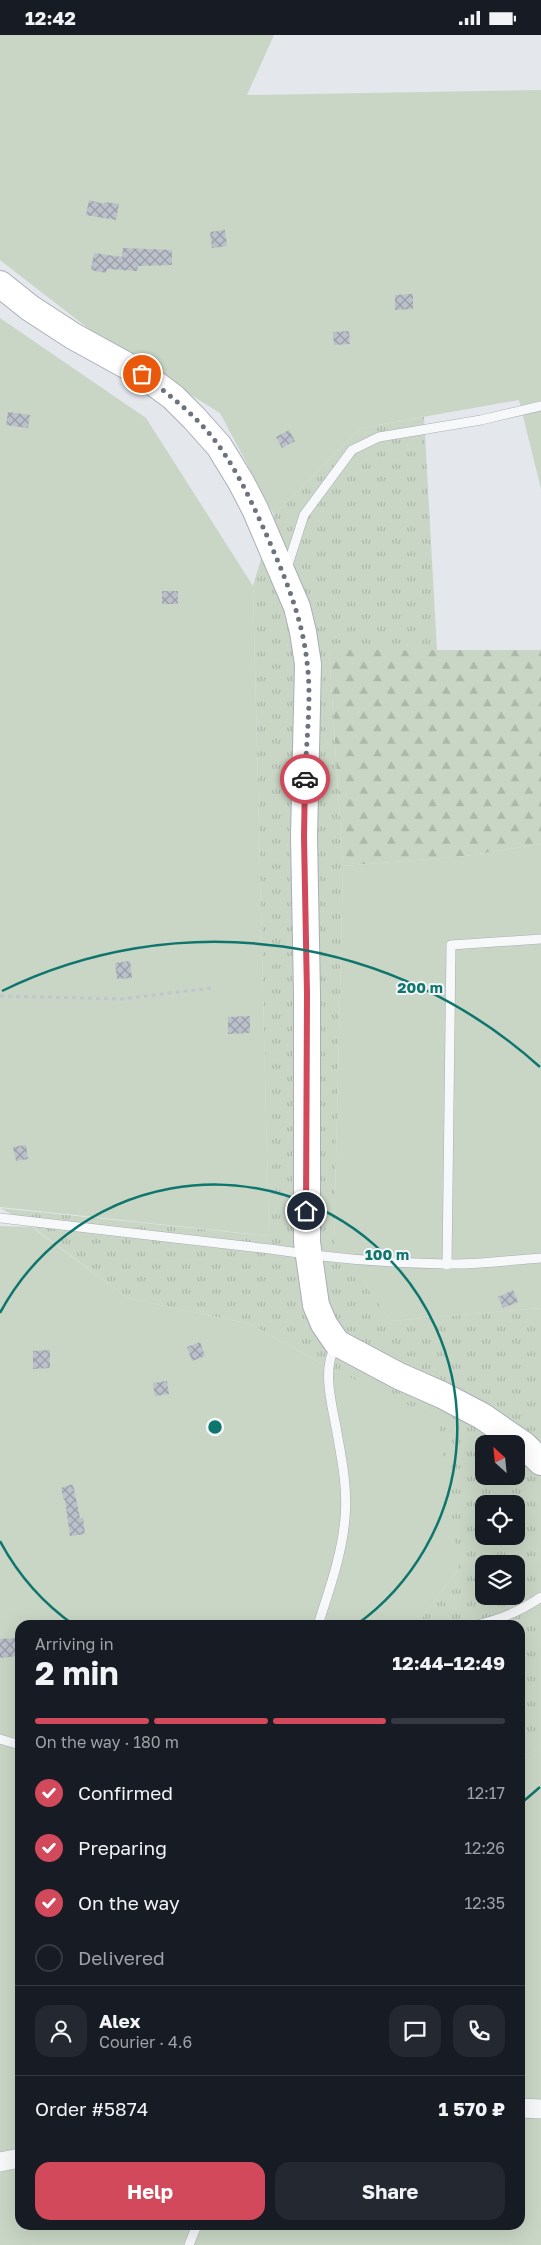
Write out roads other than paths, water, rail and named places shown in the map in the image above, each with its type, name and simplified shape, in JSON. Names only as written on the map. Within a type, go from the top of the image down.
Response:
[{"type":"street","points":[[0,284],[30,308],[73,336],[142,374],[180,404],[219,445],[241,482],[284,576],[299,616],[308,664],[304,837],[307,994],[305,1180],[308,1255],[316,1305],[324,1324],[337,1343],[399,1376],[442,1395],[482,1416],[524,1445],[541,1462]]},
{"type":"street","points":[[525,2108],[541,2109]]},
{"type":"street","points":[[0,2162],[15,2159]]},
{"type":"lane","points":[[284,576],[304,515],[352,451],[379,437],[481,420],[541,406]]},
{"type":"lane","points":[[447,1265],[451,945],[541,939]]},
{"type":"lane","points":[[0,1218],[308,1255],[447,1265],[541,1257]]},
{"type":"lane","points":[[319,1620],[341,1548],[346,1516],[344,1475],[329,1387],[330,1355],[337,1343]]},
{"type":"lane","points":[[499,1620],[526,1608],[541,1597]]},
{"type":"lane","points":[[0,1739],[15,1744]]},
{"type":"lane","points":[[189,2245],[195,2230]]}]
